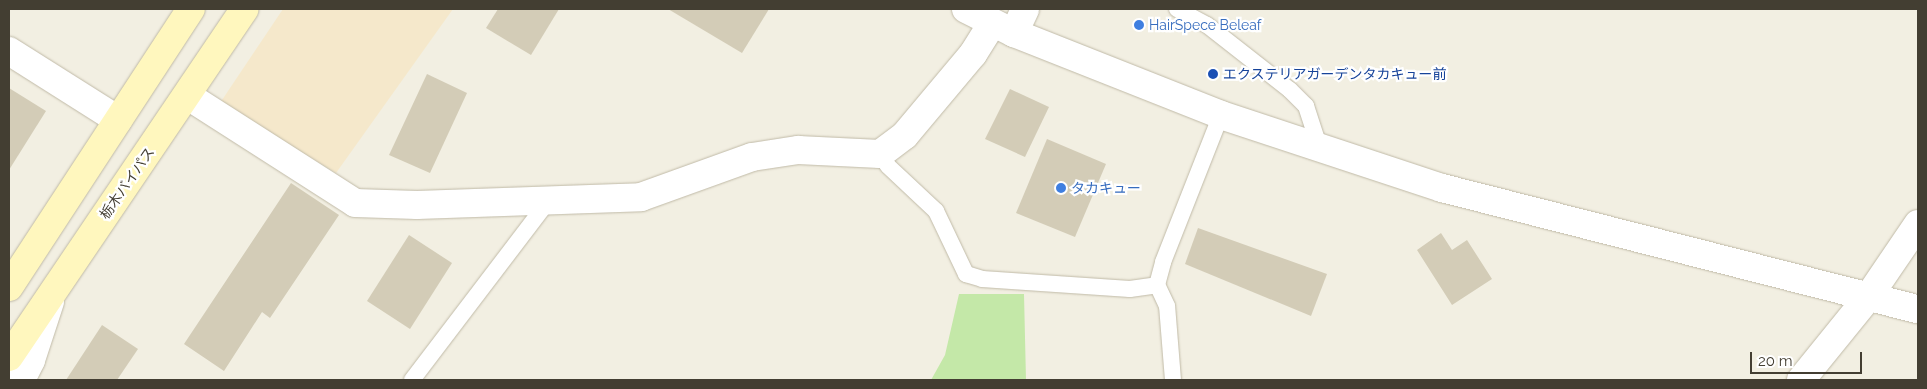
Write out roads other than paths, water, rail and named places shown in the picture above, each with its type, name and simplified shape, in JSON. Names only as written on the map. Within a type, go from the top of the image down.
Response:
[{"type":"main road","points":[[9,287],[191,9]]},
{"type":"main road","name":"栃木バイパス","points":[[9,357],[188,96],[245,9]]},
{"type":"street","points":[[966,9],[1003,28],[1221,115],[1442,188],[1918,309]]},
{"type":"street","points":[[188,96],[355,203],[417,205],[641,197],[752,156],[798,150],[880,154],[905,135],[974,54],[1025,9]]},
{"type":"street","points":[[9,51],[118,120]]},
{"type":"street","points":[[1802,380],[1869,296],[1918,224]]},
{"type":"street","points":[[21,380],[31,360],[54,290]]},
{"type":"lane","points":[[1177,9],[1207,25],[1290,90],[1306,106],[1320,149]]},
{"type":"lane","points":[[1173,380],[1167,306],[1157,285],[1163,262],[1221,115]]},
{"type":"lane","points":[[880,154],[888,166],[936,212],[966,274],[982,279],[1130,289],[1157,285]]},
{"type":"lane","points":[[412,380],[550,199]]},
{"type":"place","name":"HairSpece Beleaf","points":[[1139,25]]},
{"type":"place","name":"エクステリアガーデンタカキュー前","points":[[1213,74]]},
{"type":"place","name":"タカキュー","points":[[1061,188]]}]
